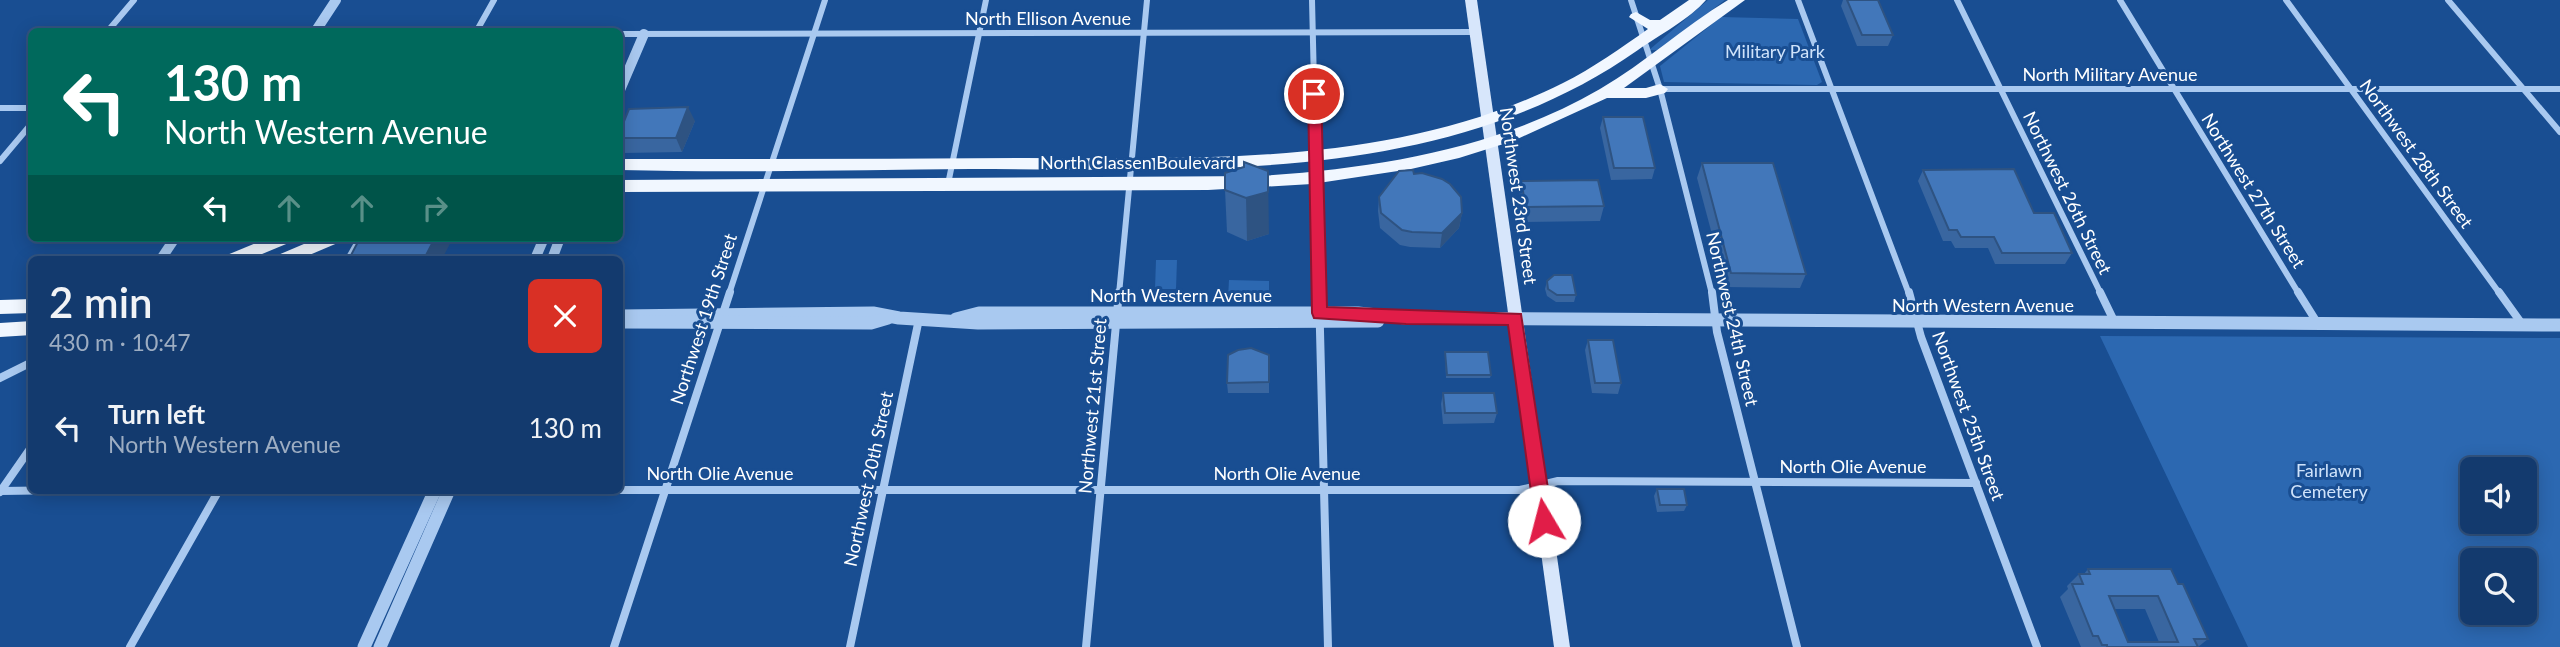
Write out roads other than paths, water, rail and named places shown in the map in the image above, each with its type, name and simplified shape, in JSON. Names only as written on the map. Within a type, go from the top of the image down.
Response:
[{"type":"main road","name":"Northwest 23rd Street","points":[[1471,0],[1562,647]]},
{"type":"main road","name":"North Classen Boulevard","points":[[623,165],[1249,163],[1317,156],[1402,141],[1487,118],[1567,88],[1643,41],[1699,0]]},
{"type":"main road","name":"North Classen Boulevard","points":[[623,186],[1236,183],[1376,172],[1492,143],[1569,111],[1651,64],[1738,0]]},
{"type":"main road","points":[[1636,17],[1644,23],[1664,25]]},
{"type":"main road","points":[[1604,93],[1646,93],[1660,89]]},
{"type":"main road","points":[[240,256],[275,242]]},
{"type":"main road","points":[[291,256],[324,242]]},
{"type":"main road","points":[[0,307],[28,306]]},
{"type":"main road","points":[[0,330],[28,328]]},
{"type":"street","points":[[110,28],[134,0]]},
{"type":"street","points":[[318,28],[336,0]]},
{"type":"street","points":[[478,28],[494,0]]},
{"type":"street","name":"Northwest 19th Street","points":[[614,647],[825,0]]},
{"type":"street","points":[[948,185],[986,0]]},
{"type":"street","name":"Northwest 21st Street","points":[[1086,647],[1147,0]]},
{"type":"street","points":[[1312,0],[1328,647]]},
{"type":"street","name":"Northwest 24th Street","points":[[1631,0],[1660,89],[1716,309],[1717,332],[1797,647]]},
{"type":"street","name":"Northwest 25th Street","points":[[1798,0],[1916,311],[1921,337],[2037,647]]},
{"type":"street","name":"Northwest 26th Street","points":[[1957,0],[2115,324]]},
{"type":"street","name":"Northwest 27th Street","points":[[2120,0],[2318,324]]},
{"type":"street","name":"Northwest 28th Street","points":[[2286,0],[2523,325]]},
{"type":"street","points":[[2448,0],[2560,132]]},
{"type":"street","name":"North Ellison Avenue","points":[[623,34],[1476,32]]},
{"type":"street","points":[[623,83],[644,34]]},
{"type":"street","name":"North Military Avenue","points":[[1660,89],[2560,89]]},
{"type":"street","points":[[0,107],[28,108]]},
{"type":"street","points":[[0,161],[28,128]]},
{"type":"street","name":"North Western Avenue","points":[[623,316],[871,323],[889,318],[956,319],[978,323],[1117,318],[1320,318],[1360,323],[1406,318],[1716,322],[2560,325]]},
{"type":"street","name":"North Western Avenue","points":[[623,322],[721,318]]},
{"type":"street","name":"Northwest 20th Street","points":[[850,647],[920,318]]},
{"type":"street","points":[[0,378],[28,364]]},
{"type":"street","points":[[1,492],[28,452]]},
{"type":"street","name":"North Olie Avenue","points":[[623,490],[1520,490],[1558,481],[1976,483]]},
{"type":"street","points":[[1,492],[28,491]]},
{"type":"street","points":[[130,647],[217,494]]},
{"type":"street","points":[[364,647],[433,494]]},
{"type":"street","points":[[380,647],[447,494]]},
{"type":"park label","name":"Military Park","points":[[1775,52]]},
{"type":"park label","name":"Fairlawn Cemetery","points":[[2329,482]]}]
